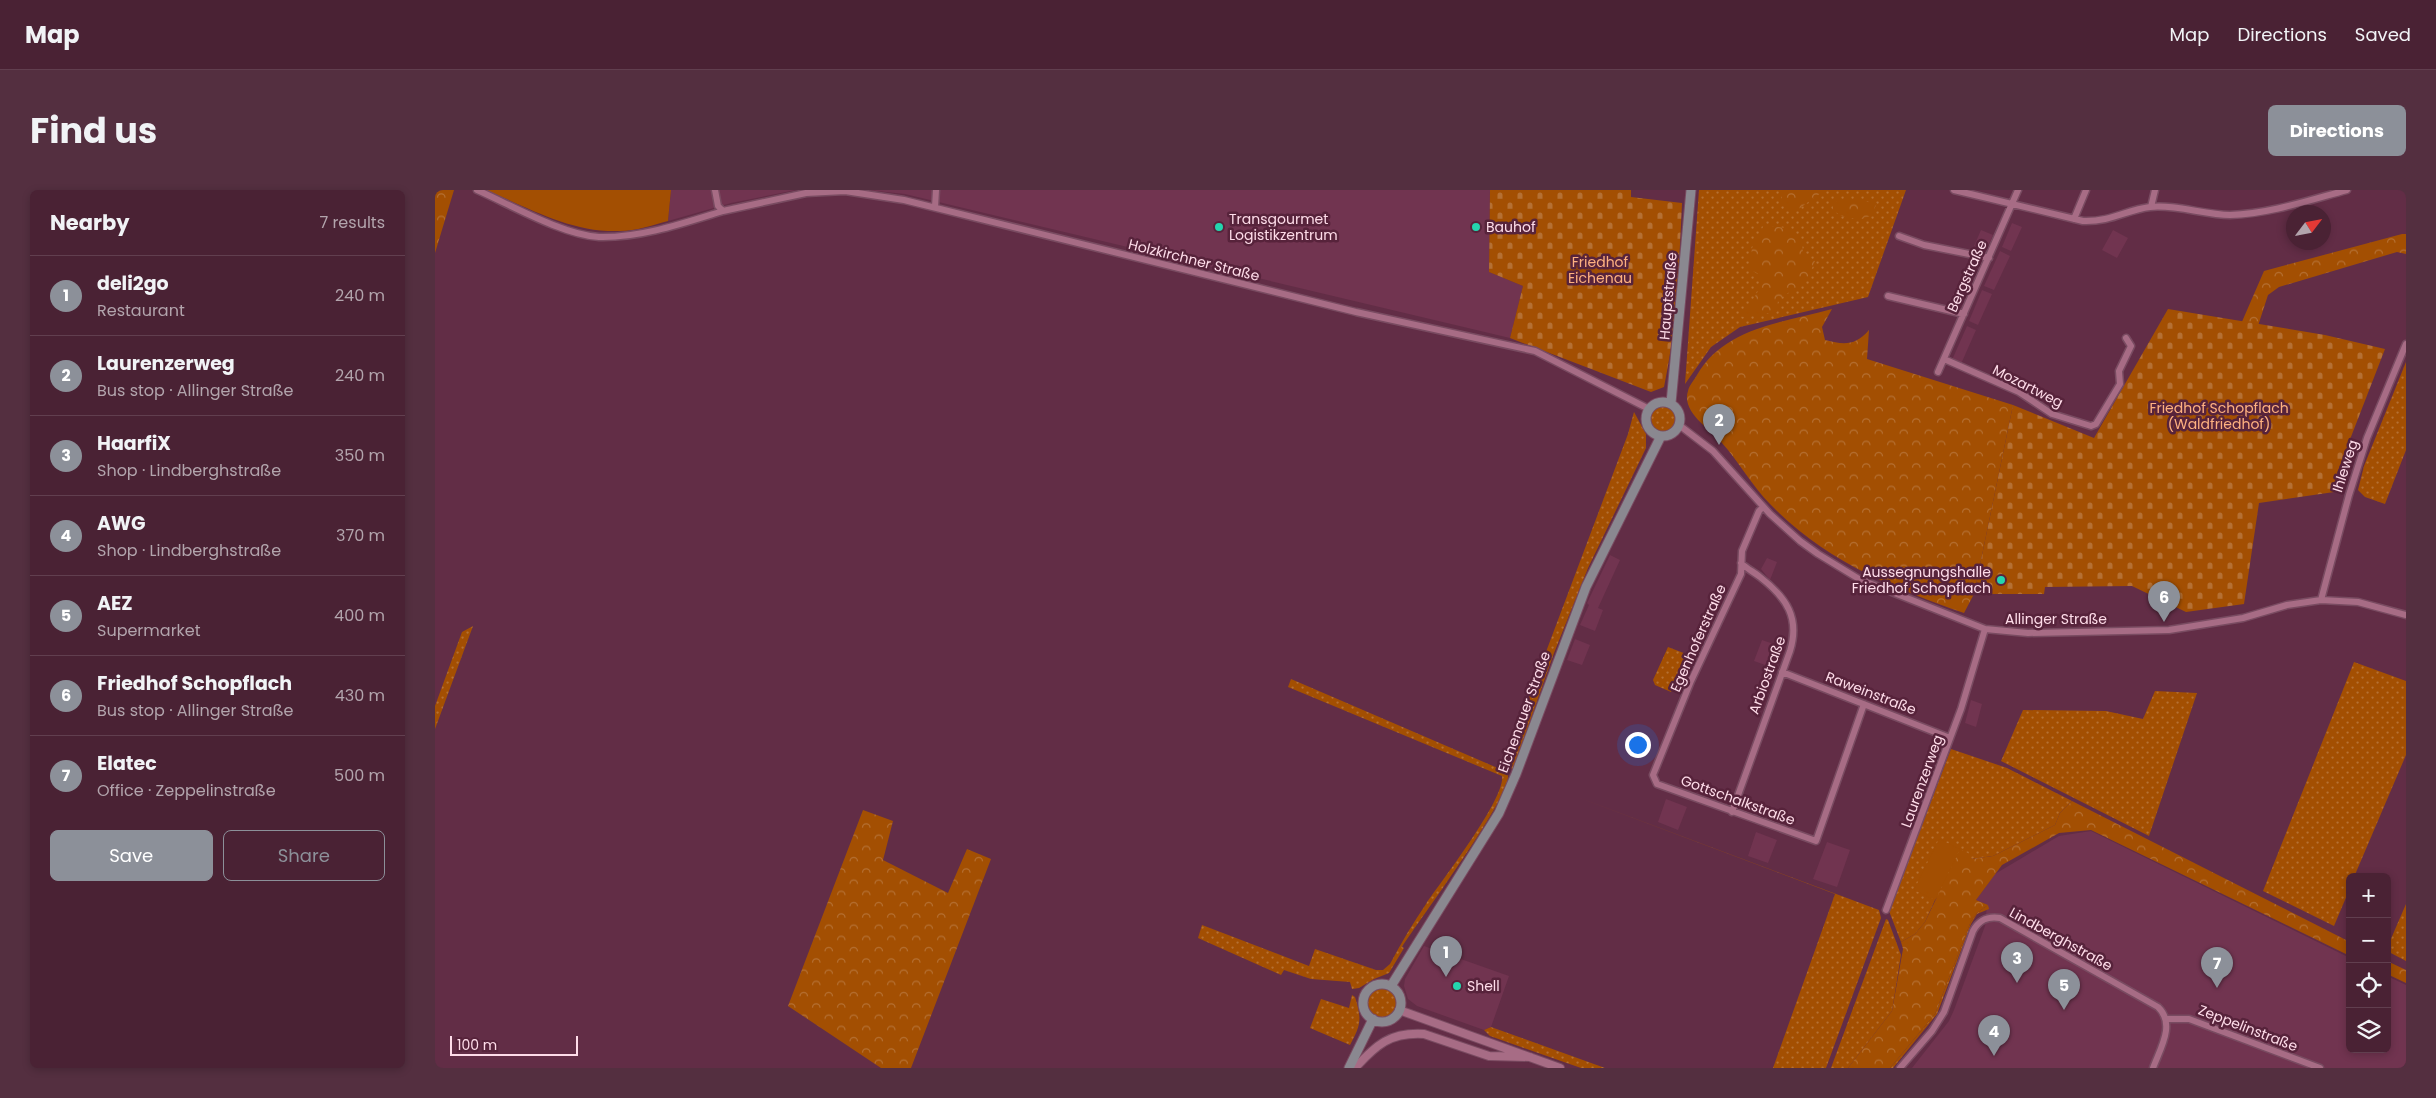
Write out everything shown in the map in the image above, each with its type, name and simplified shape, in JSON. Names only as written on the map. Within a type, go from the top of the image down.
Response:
[{"type":"main road","name":"Hauptstraße","points":[[1671,403],[1691,190]]},
{"type":"main road","points":[[1660,401],[1671,403],[1679,412],[1679,426],[1671,434],[1661,436],[1653,433],[1646,423],[1649,409],[1660,401]]},
{"type":"main road","name":"Eichenauer Straße","points":[[1391,986],[1412,949],[1499,813],[1516,774],[1586,587],[1661,436]]},
{"type":"main road","points":[[1377,985],[1391,986],[1398,994],[1399,1010],[1388,1020],[1373,1019],[1364,1010],[1365,993],[1377,985]]},
{"type":"main road","points":[[1349,1068],[1373,1019]]},
{"type":"street","name":"Holzkirchner Straße","points":[[477,190],[558,227],[597,237],[657,230],[721,209],[806,193],[845,191],[904,200],[1356,312],[1535,351],[1649,409]]},
{"type":"street","points":[[715,190],[721,209]]},
{"type":"street","points":[[935,207],[936,190]]},
{"type":"street","points":[[1954,190],[2073,219],[2101,222],[2151,207],[2230,215],[2289,205],[2347,190]]},
{"type":"street","name":"Bergstraße","points":[[1938,372],[2018,190]]},
{"type":"street","points":[[2073,219],[2086,190]]},
{"type":"street","points":[[2151,207],[2155,190]]},
{"type":"street","points":[[1899,236],[1924,245],[1989,258]]},
{"type":"street","points":[[1888,296],[1964,314]]},
{"type":"street","name":"Mozartweg","points":[[1944,359],[2019,392],[2052,414],[2091,426],[2096,424],[2120,384],[2119,371],[2131,346],[2126,338]]},
{"type":"street","name":"Ihleweg","points":[[2321,600],[2349,495],[2364,448],[2406,344]]},
{"type":"street","name":"Allinger Straße","points":[[1679,426],[1713,451],[1763,507],[1799,541],[1859,579],[1985,629],[2028,633],[2169,630],[2243,618],[2287,605],[2321,600],[2358,602],[2406,614]]},
{"type":"street","name":"Egenhoferstraße","points":[[1653,780],[1653,775],[1691,681],[1741,574],[1742,551],[1759,511],[1763,507]]},
{"type":"street","name":"Arbiostraße","points":[[1732,812],[1783,672],[1795,630],[1791,613],[1763,579],[1741,563]]},
{"type":"street","name":"Laurenzerweg","points":[[1887,910],[1950,738],[1985,629]]},
{"type":"street","name":"Raweinstraße","points":[[1783,672],[1950,738]]},
{"type":"street","name":"Gottschalkstraße","points":[[1653,780],[1657,784],[1815,841],[1864,704]]},
{"type":"street","name":"Lindberghstraße","points":[[1901,1068],[1932,1031],[1944,1012],[1973,931],[1980,922],[1991,917],[2000,918],[2158,1007],[2167,1020]]},
{"type":"street","points":[[1399,1010],[1560,1068]]},
{"type":"street","name":"Zeppelinstraße","points":[[2167,1020],[2189,1018],[2320,1068]]},
{"type":"street","points":[[2153,1068],[2166,1033],[2167,1020]]},
{"type":"street","points":[[1355,1068],[1365,1055],[1389,1038],[1412,1033],[1424,1034],[1489,1056],[1530,1057]]},
{"type":"shaded area","points":[[671,190],[796,190],[731,203],[668,221]]},
{"type":"shaded area","points":[[867,190],[1490,190],[1489,272],[1523,286],[1510,338],[905,194]]},
{"type":"shaded area","points":[[2012,223],[2022,227],[2011,251],[2002,247]]},
{"type":"shaded area","points":[[1981,230],[1993,235],[1986,251],[1974,246]]},
{"type":"shaded area","points":[[2113,230],[2128,238],[2117,258],[2102,250]]},
{"type":"shaded area","points":[[2000,251],[2010,256],[1994,290],[1984,286]]},
{"type":"shaded area","points":[[1960,280],[1971,285],[1962,303],[1951,299]]},
{"type":"shaded area","points":[[1982,290],[1992,294],[1978,325],[1969,321]]},
{"type":"shaded area","points":[[1967,326],[1976,330],[1961,364],[1952,360]]},
{"type":"shaded area","points":[[1610,555],[1620,560],[1598,608],[1603,610],[1595,631],[1580,625],[1589,605],[1587,603]]},
{"type":"shaded area","points":[[1767,558],[1777,562],[1770,580],[1761,569]]},
{"type":"shaded area","points":[[1575,639],[1590,645],[1582,665],[1567,660]]},
{"type":"shaded area","points":[[1762,640],[1782,647],[1774,668],[1754,661]]},
{"type":"shaded area","points":[[1971,700],[1982,704],[1976,727],[1965,723]]},
{"type":"shaded area","points":[[1666,799],[1687,807],[1678,830],[1658,822]]},
{"type":"shaded area","points":[[2091,831],[2346,956],[2346,1053],[2391,1053],[2391,978],[2406,985],[2406,1068],[1912,1068],[1949,1021],[1954,1010],[1985,926],[1987,905],[1976,900],[1995,874],[2059,836]]},
{"type":"shaded area","points":[[1756,832],[1777,840],[1768,863],[1748,856]]},
{"type":"shaded area","points":[[1827,842],[1850,850],[1837,887],[1813,879]]},
{"type":"shaded area","points":[[1424,946],[1509,976],[1491,1027],[1484,1030],[1417,1006],[1408,999],[1404,986],[1405,979]]},
{"type":"green space","points":[[435,190],[454,190],[435,253]]},
{"type":"green space","points":[[486,190],[671,190],[668,221],[626,231],[602,231],[568,224],[551,218]]},
{"type":"green space","name":"Friedhof Eichenau","points":[[1490,190],[1631,190],[1631,197],[1682,203],[1675,318],[1664,387],[1651,392],[1510,338],[1523,286],[1489,272]]},
{"type":"green space","points":[[1699,190],[1906,190],[1868,297],[1740,327],[1711,347],[1685,384]]},
{"type":"green space","points":[[1786,190],[1825,190],[1793,213],[1782,204],[1782,195]]},
{"type":"green space","points":[[1841,199],[1877,203],[1871,216],[1850,218],[1836,213],[1832,209],[1833,203]]},
{"type":"green space","points":[[1764,225],[1793,229],[1802,242],[1803,253],[1815,261],[1807,280],[1778,300],[1777,312],[1742,317],[1760,288],[1760,275],[1749,269],[1752,248]]},
{"type":"green space","points":[[2406,234],[2406,254],[2397,252],[2279,287],[2268,295],[2256,332],[2241,324],[2264,271]]},
{"type":"green space","points":[[1832,309],[1822,327],[1825,340],[1838,343],[1854,342],[1869,330],[1867,359],[2013,405],[1974,594],[1964,613],[1861,571],[1837,557],[1792,525],[1764,498],[1728,450],[1698,420],[1689,406],[1687,399],[1690,385],[1709,359],[1723,346],[1757,329]]},
{"type":"green space","name":"Friedhof Schopflach (Waldfriedhof)","points":[[2168,309],[2325,335],[2385,349],[2337,473],[2341,491],[2259,503],[2244,604],[2186,612],[2132,586],[2045,587],[2044,594],[1974,594],[2013,405],[2094,438]]},
{"type":"green space","points":[[2406,362],[2406,450],[2385,504],[2365,497],[2358,490],[2364,466]]},
{"type":"green space","points":[[1663,405],[1673,409],[1677,419],[1673,429],[1663,433],[1653,429],[1649,419],[1653,409]]},
{"type":"green space","points":[[1634,412],[1646,434],[1646,448],[1588,568],[1554,653],[1513,769],[1503,766],[1628,434]]},
{"type":"green space","points":[[473,626],[435,729],[435,706],[462,632]]},
{"type":"green space","points":[[1668,647],[1694,657],[1683,684],[1675,682],[1671,692],[1655,685],[1653,680]]},
{"type":"green space","points":[[2354,662],[2406,681],[2406,755],[2356,873],[2346,873],[2346,898],[2334,926],[2263,891]]},
{"type":"green space","points":[[1291,679],[1500,769],[1508,775],[1505,788],[1480,832],[1402,947],[1404,948],[1389,973],[1359,988],[1352,989],[1350,982],[1311,979],[1284,970],[1281,975],[1198,938],[1202,925],[1309,966],[1315,949],[1376,970],[1383,970],[1390,964],[1421,911],[1484,820],[1494,802],[1502,776],[1288,687]]},
{"type":"green space","points":[[2155,691],[2197,693],[2149,836],[2001,761],[2023,710],[2106,711],[2143,719]]},
{"type":"green space","points":[[1951,749],[2007,768],[2072,801],[2060,813],[2055,825],[1993,856],[1971,859],[1935,900],[1925,922],[1915,934],[1901,942],[1889,911]]},
{"type":"green space","points":[[1572,795],[1879,910],[1881,918],[1826,1068],[1773,1068],[1835,894]]},
{"type":"green space","points":[[2072,801],[2346,940],[2346,954],[2091,830],[2059,833],[2002,865],[1976,900],[1988,905],[1977,913],[1971,921],[1935,1014],[1890,1068],[1848,1068],[1892,1011],[1903,949],[1901,942],[1915,934],[1925,922],[1960,849],[1968,853],[1971,859],[1993,856],[2055,825],[2060,813]]},
{"type":"green space","points":[[863,810],[893,821],[883,860],[948,893],[967,849],[991,859],[911,1068],[881,1068],[788,1006]]},
{"type":"green space","points":[[1939,839],[1960,849],[1935,900],[1914,890]]},
{"type":"green space","points":[[2406,904],[2406,961],[2391,953],[2391,939]]},
{"type":"green space","points":[[1988,905],[1989,909],[1977,914],[1971,924],[1937,1014],[1893,1068],[1890,1068],[1935,1014],[1971,921],[1977,913]]},
{"type":"green space","points":[[1886,919],[1901,955],[1892,1011],[1848,1068],[1831,1068]]},
{"type":"green space","points":[[2391,963],[2406,970],[2406,983],[2391,976]]},
{"type":"green space","points":[[1382,988],[1388,989],[1396,997],[1396,1009],[1388,1017],[1382,1018],[1376,1017],[1368,1009],[1367,1003],[1368,997],[1376,989]]},
{"type":"green space","points":[[1352,995],[1355,997],[1359,1022],[1350,1045],[1310,1028],[1321,999],[1349,1008]]},
{"type":"green space","points":[[1491,1027],[1605,1068],[1581,1068],[1490,1036],[1484,1030]]},
{"type":"place","name":"Transgourmet Logistikzentrum","points":[[1219,227]]},
{"type":"place","name":"Bauhof","points":[[1476,227]]},
{"type":"place","name":"Laurenzerweg","points":[[1719,445]]},
{"type":"place","name":"Aussegnungshalle Friedhof Schopflach","points":[[2001,580]]},
{"type":"place","name":"Friedhof Schopflach","points":[[2164,622]]},
{"type":"place","name":"deli2go","points":[[1446,977]]},
{"type":"place","name":"HaarfiX","points":[[2017,983]]},
{"type":"place","name":"Shell","points":[[1457,986]]},
{"type":"place","name":"Elatec","points":[[2217,988]]},
{"type":"place","name":"AEZ","points":[[2064,1010]]},
{"type":"place","name":"AWG","points":[[1994,1056]]}]
